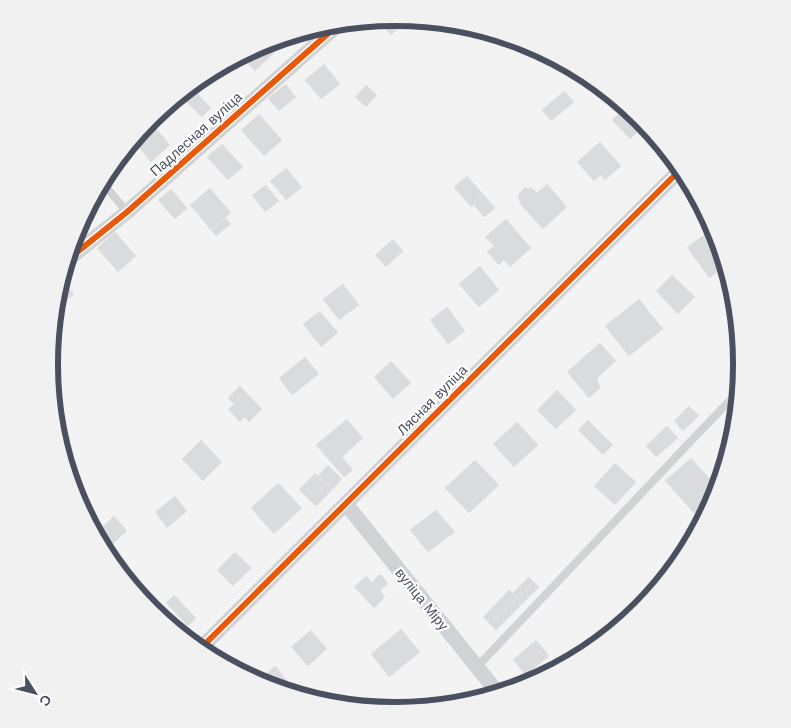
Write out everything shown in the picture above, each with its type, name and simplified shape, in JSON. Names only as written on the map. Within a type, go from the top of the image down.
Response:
[{"type":"street","name":"Падлесная вуліца","points":[[77,252],[127,212],[328,33]]},
{"type":"street","name":"Лясная вуліца","points":[[206,643],[675,175]]},
{"type":"street","name":"вуліца Міру","points":[[346,504],[493,687]]},
{"type":"lane","points":[[107,188],[127,212]]},
{"type":"lane","points":[[477,667],[731,399]]},
{"type":"building","points":[[401,26],[391,35],[383,27]]},
{"type":"building","points":[[271,50],[274,53],[255,71],[246,61]]},
{"type":"building","points":[[324,64],[340,84],[321,99],[305,80]]},
{"type":"building","points":[[286,84],[296,97],[279,111],[268,98]]},
{"type":"building","points":[[366,85],[377,95],[366,107],[355,97]]},
{"type":"building","points":[[564,91],[574,102],[551,121],[542,110]]},
{"type":"building","points":[[196,92],[211,108],[202,117],[185,100]]},
{"type":"building","points":[[620,112],[639,130],[630,139],[612,120]]},
{"type":"building","points":[[259,114],[282,140],[264,156],[241,130]]},
{"type":"building","points":[[155,127],[170,145],[151,162],[138,146]]},
{"type":"building","points":[[600,142],[621,166],[605,180],[601,175],[594,181],[577,162]]},
{"type":"building","points":[[222,144],[243,167],[228,180],[207,157]]},
{"type":"building","points":[[286,168],[302,187],[286,200],[270,181]]},
{"type":"building","points":[[467,176],[484,195],[471,207],[454,187]]},
{"type":"building","points":[[547,184],[567,207],[543,229],[521,205],[518,197],[524,188],[532,188],[537,193]]},
{"type":"building","points":[[266,185],[279,201],[265,212],[252,195]]},
{"type":"building","points":[[210,188],[231,213],[211,230],[190,205]]},
{"type":"building","points":[[171,189],[187,208],[175,219],[158,200]]},
{"type":"building","points":[[484,195],[495,208],[484,217],[473,204]]},
{"type":"building","points":[[226,218],[231,224],[216,236],[211,230]]},
{"type":"building","points":[[506,219],[531,248],[510,267],[504,260],[499,265],[487,252],[494,246],[485,237]]},
{"type":"building","points":[[115,232],[136,256],[118,272],[97,248]]},
{"type":"building","points":[[707,233],[720,270],[709,278],[687,247]]},
{"type":"building","points":[[393,239],[403,251],[386,267],[375,255]]},
{"type":"building","points":[[480,266],[499,290],[479,307],[459,284]]},
{"type":"building","points":[[672,275],[695,297],[678,314],[656,291]]},
{"type":"building","points":[[343,284],[359,305],[339,320],[323,299]]},
{"type":"building","points":[[67,286],[74,294],[63,303]]},
{"type":"building","points":[[639,299],[663,329],[629,356],[605,326]]},
{"type":"building","points":[[447,307],[465,331],[448,344],[430,320]]},
{"type":"building","points":[[320,311],[338,333],[321,347],[303,324]]},
{"type":"building","points":[[600,343],[616,361],[597,378],[600,388],[589,398],[567,372]]},
{"type":"building","points":[[305,357],[319,374],[292,395],[279,378]]},
{"type":"building","points":[[391,361],[411,383],[393,399],[374,377]]},
{"type":"building","points":[[240,386],[262,409],[249,422],[245,417],[240,422],[228,409],[234,404],[228,398]]},
{"type":"building","points":[[557,390],[576,410],[556,429],[537,410]]},
{"type":"building","points":[[689,406],[699,416],[683,431],[674,421]]},
{"type":"building","points":[[347,419],[363,438],[342,457],[353,470],[344,477],[316,445]]},
{"type":"building","points":[[588,420],[613,445],[603,455],[578,430]]},
{"type":"building","points":[[517,422],[538,445],[514,467],[493,444]]},
{"type":"building","points":[[667,426],[678,438],[656,457],[646,446]]},
{"type":"building","points":[[201,440],[222,462],[203,481],[182,459]]},
{"type":"building","points":[[691,458],[712,481],[701,506],[694,513],[665,481]]},
{"type":"building","points":[[475,460],[499,485],[469,513],[445,488]]},
{"type":"building","points":[[615,463],[636,482],[615,505],[594,486]]},
{"type":"building","points":[[328,465],[342,479],[332,490],[318,476]]},
{"type":"building","points":[[315,473],[332,490],[316,506],[299,490]]},
{"type":"building","points":[[278,483],[302,508],[274,534],[251,508]]},
{"type":"building","points":[[175,496],[187,511],[167,528],[155,512]]},
{"type":"building","points":[[436,510],[455,532],[428,552],[410,530]]},
{"type":"building","points":[[114,516],[127,531],[111,545],[101,529]]},
{"type":"building","points":[[235,552],[251,568],[233,586],[217,570]]},
{"type":"building","points":[[380,574],[388,583],[380,591],[385,597],[374,608],[354,587],[366,576],[372,582]]},
{"type":"building","points":[[529,577],[539,587],[523,603],[513,593]]},
{"type":"building","points":[[509,590],[523,603],[496,630],[483,617]]},
{"type":"building","points":[[174,595],[196,618],[188,626],[166,603]]},
{"type":"building","points":[[166,608],[180,623],[173,618],[164,610]]},
{"type":"building","points":[[401,629],[420,652],[389,677],[371,654]]},
{"type":"building","points":[[311,630],[327,649],[308,666],[291,647]]},
{"type":"building","points":[[536,640],[549,656],[526,675],[513,660]]},
{"type":"building","points":[[275,666],[291,685],[287,684],[264,675]]},
{"type":"cycle path","points":[[77,252],[127,212],[328,33]]},
{"type":"cycle path","points":[[206,643],[675,175]]}]
